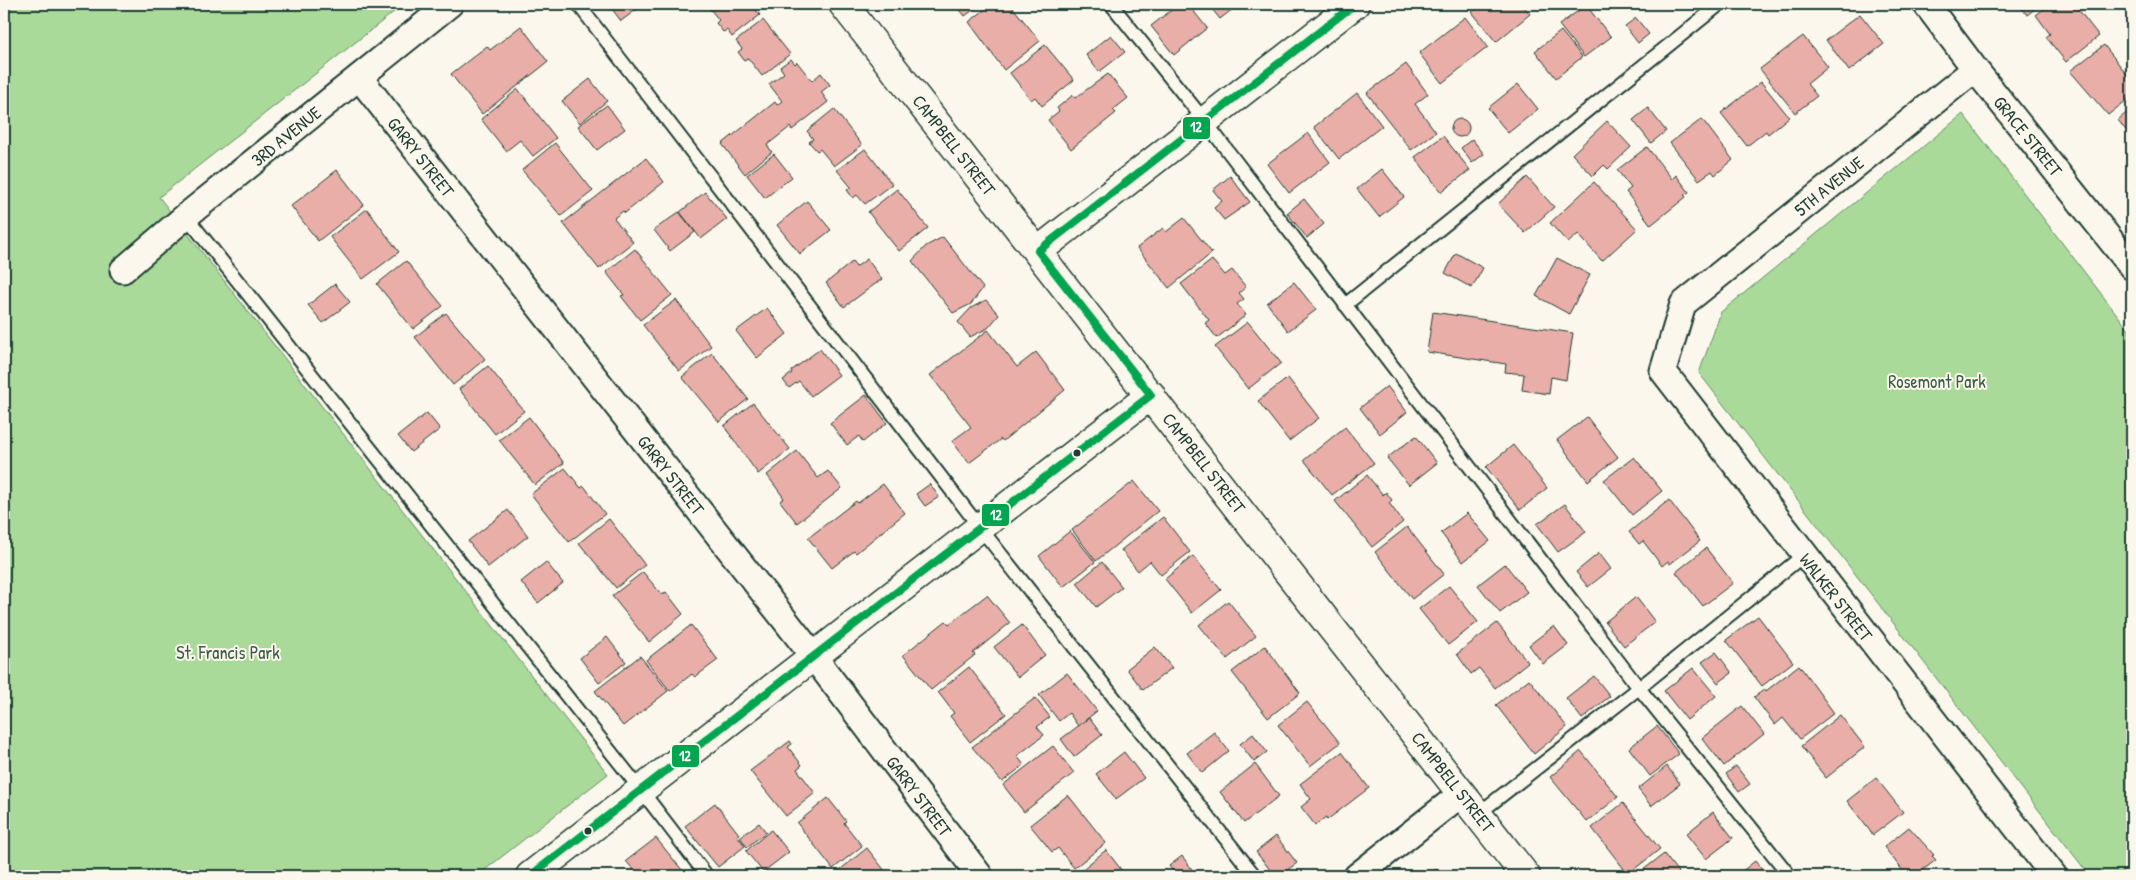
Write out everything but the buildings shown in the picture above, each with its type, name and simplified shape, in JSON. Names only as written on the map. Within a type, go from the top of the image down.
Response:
[{"type":"street","name":"3RD AVENUE","points":[[123,270],[186,216],[450,4]]},
{"type":"street","name":"CAMPBELL STREET","points":[[843,4],[1526,876]]},
{"type":"street","points":[[1038,252],[1204,120],[1355,4]]},
{"type":"street","name":"GRACE STREET","points":[[1926,4],[1975,69],[2132,267]]},
{"type":"street","name":"5TH AVENUE","points":[[1683,304],[1975,69]]},
{"type":"street","name":"GARRY STREET","points":[[359,77],[814,657],[980,876]]},
{"type":"street","name":"WALKER STREET","points":[[1683,304],[1664,371],[1804,555],[2054,876]]},
{"type":"street","points":[[530,876],[981,529],[1151,395]]},
{"type":"street","points":[[1358,876],[1470,804]]},
{"type":"lane","points":[[578,4],[981,529],[1255,876]]},
{"type":"lane","points":[[1111,4],[1204,120],[1639,688],[1790,876]]},
{"type":"lane","points":[[1345,305],[1720,4]]},
{"type":"lane","points":[[186,216],[707,876]]},
{"type":"lane","points":[[1470,804],[1639,688],[1804,555]]},
{"type":"green space","name":"St. Francis Park","points":[[4,4],[404,4],[159,197],[608,774],[477,876],[4,876]]},
{"type":"green space","name":"Rosemont Park","points":[[1963,114],[2132,334],[2132,876],[2090,876],[1699,373],[1721,312]]},
{"type":"transit line","name":"12","points":[[1038,251],[1355,4]]},
{"type":"transit line","name":"12","points":[[1038,251],[1151,395]]},
{"type":"transit line","name":"12","points":[[530,876],[1151,395]]}]
